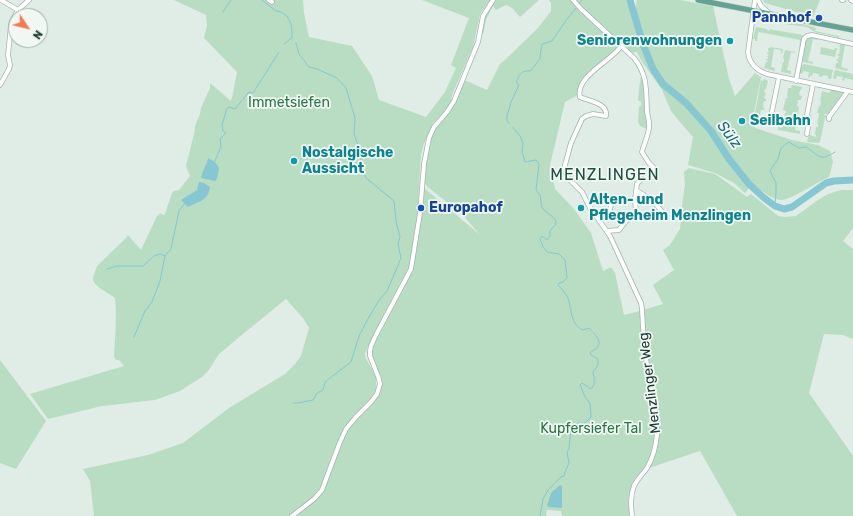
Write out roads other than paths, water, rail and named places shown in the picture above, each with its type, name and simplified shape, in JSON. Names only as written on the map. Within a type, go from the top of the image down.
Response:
[{"type":"main road","points":[[698,0],[853,30]]},
{"type":"street","points":[[1,0],[15,8]]},
{"type":"street","points":[[20,8],[29,0]]},
{"type":"street","points":[[292,516],[318,494],[346,429],[377,394],[380,384],[370,356],[371,346],[411,269],[420,213],[424,164],[429,138],[434,127],[450,109],[454,101],[476,46],[483,16],[493,0]]},
{"type":"street","points":[[573,0],[587,16],[621,46],[638,62],[643,72],[645,81],[649,127],[642,152],[655,169],[655,172],[648,178],[639,181],[636,186],[635,215],[626,221],[619,230],[607,231],[582,192],[566,174],[565,165],[571,143],[582,119],[593,114],[606,116],[607,114],[606,110],[592,100],[580,97],[579,92],[582,85],[591,72],[610,58],[621,46]]},
{"type":"street","points":[[757,0],[748,46],[750,59],[760,72],[796,81],[851,91],[828,119]]},
{"type":"street","points":[[757,0],[770,14]]},
{"type":"street","points":[[796,81],[804,39],[808,35],[853,44]]},
{"type":"street","points":[[0,85],[10,65],[8,55],[9,48]]},
{"type":"street","points":[[770,121],[779,77]]},
{"type":"street","points":[[806,134],[809,119],[807,115],[813,84]]},
{"type":"street","points":[[636,190],[654,202],[663,213]]},
{"type":"street","points":[[599,220],[606,216],[610,210],[613,198]]},
{"type":"street","name":"Menzlinger Weg","points":[[607,231],[641,303],[645,357],[657,425],[655,448],[647,468],[636,482],[632,492],[632,516]]},
{"type":"water","points":[[208,158],[215,162],[219,168],[217,179],[215,181],[201,178]]},
{"type":"water","points":[[199,182],[210,187],[209,192],[205,198],[188,207],[181,200],[197,190]]},
{"type":"water","points":[[560,485],[562,486],[562,507],[547,506],[551,493]]},
{"type":"waterway","points":[[223,12],[231,0]]},
{"type":"waterway","name":"Immetsiefen","points":[[262,0],[276,11],[287,16],[291,24],[292,39]]},
{"type":"waterway","points":[[579,4],[582,0]]},
{"type":"waterway","name":"Sülz","points":[[630,0],[643,44],[653,69],[663,84],[686,103],[711,131],[729,159],[749,184],[763,197],[775,206],[784,209],[792,207],[826,183],[853,180]]},
{"type":"waterway","points":[[510,124],[507,121],[507,116],[511,102],[519,85],[516,82],[521,73],[531,71],[541,57],[542,44],[552,41],[576,8]]},
{"type":"waterway","points":[[284,44],[291,38]]},
{"type":"waterway","name":"Immetsiefen","points":[[293,403],[313,400],[317,393],[323,390],[325,382],[351,362],[359,336],[380,299],[387,291],[401,258],[398,244],[400,237],[396,221],[394,201],[366,178],[363,172],[358,145],[354,134],[355,118],[346,88],[337,78],[309,67],[299,54],[296,43]]},
{"type":"waterway","points":[[214,163],[221,147],[220,139],[226,133],[223,131],[222,125],[227,108],[229,107],[235,109],[249,92],[253,93],[279,52]]},
{"type":"waterway","points":[[513,127],[523,143],[522,151],[525,162],[536,160],[539,164],[536,190],[540,195],[542,208],[555,219],[556,224],[550,231],[550,236],[547,240],[542,236],[540,239],[547,252],[559,254],[565,260],[567,278],[558,285],[568,298],[572,316],[576,324],[583,330],[589,328],[599,340],[596,349],[590,353],[598,359],[598,365],[593,372],[594,385],[591,389],[582,383],[580,385],[585,397],[590,403],[591,417],[585,423],[578,423],[575,427],[571,428],[569,449],[567,452],[569,463],[564,476],[561,477],[548,490],[543,499],[540,516]]},
{"type":"waterway","points":[[775,206],[776,183],[770,171],[778,159],[781,148],[789,142],[799,148],[806,147],[820,157],[826,157],[835,152]]},
{"type":"waterway","points":[[134,337],[145,311],[152,302],[160,281],[165,256],[171,249],[179,211],[185,203]]},
{"type":"waterway","points":[[107,269],[117,266],[143,266],[154,256],[160,254],[165,256]]},
{"type":"place","name":"Pannhof","points":[[819,18]]},
{"type":"place","name":"Seniorenwohnungen","points":[[730,41]]},
{"type":"place","name":"Seilbahn","points":[[742,121]]},
{"type":"place","name":"Nostalgische Aussicht","points":[[294,161]]},
{"type":"place","name":"Europahof","points":[[421,208]]},
{"type":"place","name":"Alten- und Pflegeheim Menzlingen","points":[[581,208]]},
{"type":"district","name":"MENZLINGEN","points":[[605,175]]},
{"type":"park label","name":"Kupfersiefer Tal","points":[[591,429]]}]
